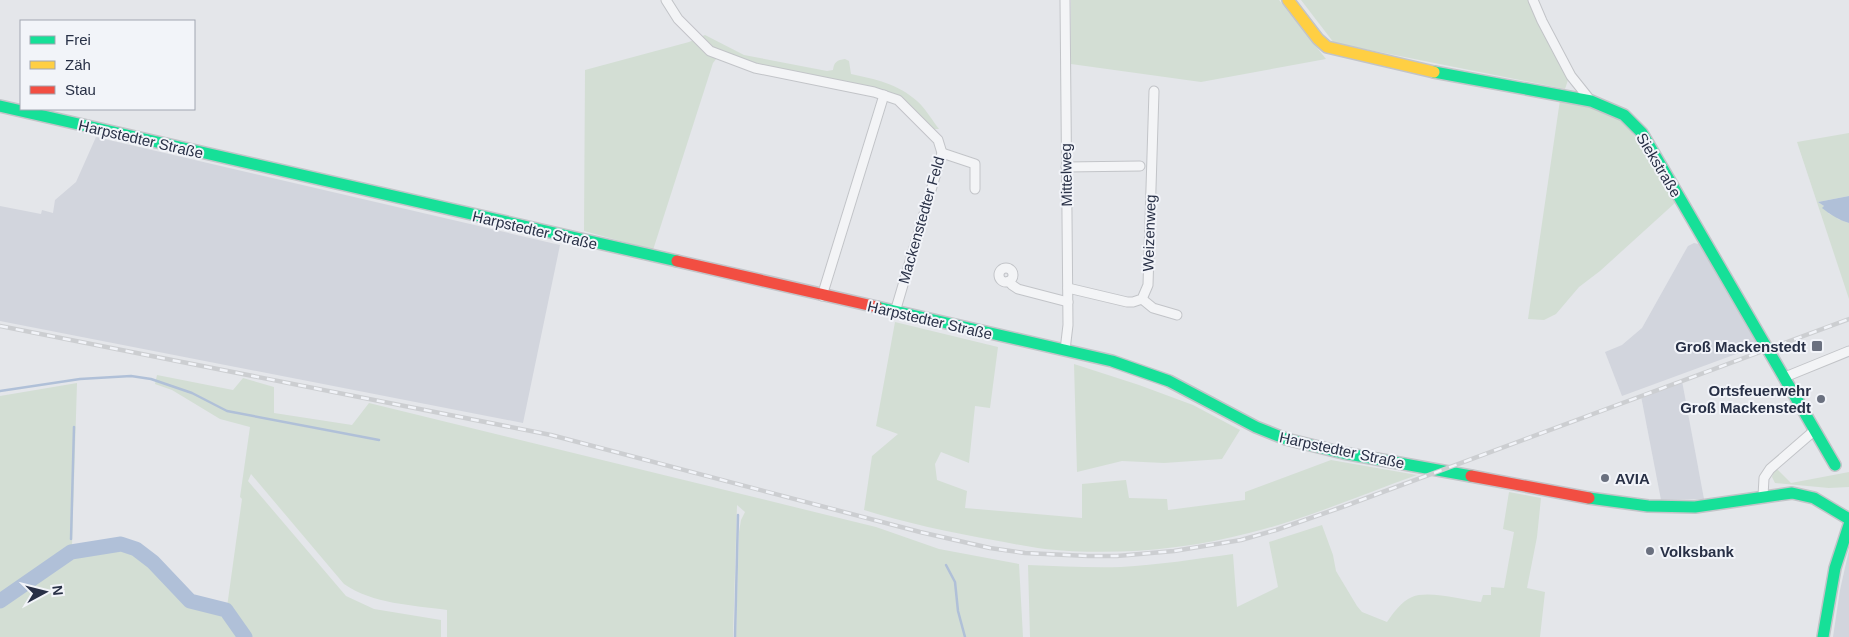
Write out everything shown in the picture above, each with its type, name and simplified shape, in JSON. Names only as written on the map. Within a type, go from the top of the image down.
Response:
[{"type":"street","name":"Mackenstedter Feld","points":[[666,0],[678,20],[710,51],[755,68],[884,95],[898,100],[938,140],[942,153],[895,312]]},
{"type":"street","name":"Mittelweg","points":[[1065,0],[1068,288],[1068,325],[1065,350]]},
{"type":"street","name":"Siekstraße","points":[[1288,0],[1318,39],[1327,47],[1454,77],[1592,101],[1624,115],[1642,133],[1835,465]]},
{"type":"street","points":[[1533,0],[1571,76],[1592,101]]},
{"type":"street","name":"Weizenweg","points":[[1142,298],[1148,285],[1154,91]]},
{"type":"street","points":[[822,296],[884,95]]},
{"type":"street","name":"Harpstedter Straße","points":[[0,106],[1112,361],[1169,381],[1259,429],[1307,445],[1624,504],[1671,507],[1695,506],[1785,493],[1806,496],[1829,506],[1849,519]]},
{"type":"street","points":[[942,153],[975,164],[975,189]]},
{"type":"street","points":[[1066,167],[1140,166]]},
{"type":"street","points":[[1009,281],[1018,289],[1068,302]]},
{"type":"street","points":[[1068,288],[1127,302],[1134,302],[1142,298],[1153,308],[1177,315]]},
{"type":"street","points":[[1785,377],[1849,351]]},
{"type":"street","points":[[1763,496],[1764,478],[1770,470],[1816,430]]},
{"type":"street","points":[[1824,637],[1835,568],[1849,525]]},
{"type":"shaded area","points":[[1071,0],[1279,0],[1326,59],[1201,82],[1071,64]]},
{"type":"shaded area","points":[[1301,0],[1528,0],[1568,80],[1565,89],[1334,43]]},
{"type":"shaded area","points":[[705,35],[744,55],[827,71],[833,70],[836,62],[845,59],[849,61],[851,74],[886,83],[910,95],[923,107],[939,129],[931,129],[900,98],[792,75],[720,54],[713,63],[653,250],[584,231],[585,70],[689,42]]},
{"type":"shaded area","points":[[1560,100],[1591,104],[1626,123],[1676,202],[1600,271],[1579,287],[1556,314],[1544,320],[1528,319]]},
{"type":"shaded area","points":[[1849,133],[1849,196],[1818,202],[1824,206],[1829,214],[1835,215],[1838,219],[1849,223],[1849,299],[1797,142]]},
{"type":"shaded area","points":[[96,137],[560,245],[523,423],[0,321],[0,206],[41,214],[42,210],[53,213],[55,200],[76,182]]},
{"type":"shaded area","points":[[1694,243],[1699,244],[1758,346],[1622,396],[1605,352],[1622,345],[1642,328],[1688,246]]},
{"type":"shaded area","points":[[895,322],[998,347],[990,408],[975,406],[969,463],[941,452],[935,464],[937,480],[967,491],[965,508],[1082,518],[1082,484],[1126,480],[1129,498],[1167,499],[1168,510],[1245,500],[1245,492],[1331,460],[1417,475],[1312,514],[1270,527],[1199,544],[1148,550],[1096,552],[1039,548],[977,537],[880,515],[864,510],[872,456],[898,434],[876,426]]},
{"type":"shaded area","points":[[1074,364],[1193,405],[1240,430],[1222,459],[1164,463],[1122,461],[1077,472]]},
{"type":"shaded area","points":[[157,375],[233,390],[243,378],[274,387],[274,413],[352,425],[369,403],[876,527],[939,549],[1019,564],[1023,637],[736,637],[739,532],[741,520],[745,512],[737,505],[733,637],[447,637],[447,610],[380,600],[355,591],[344,584],[251,474],[248,481],[346,596],[374,609],[441,620],[441,637],[249,637],[227,607],[250,427],[220,419],[172,390],[155,384]]},
{"type":"shaded area","points":[[1682,381],[1704,499],[1661,500],[1641,396]]},
{"type":"shaded area","points":[[77,383],[72,547],[56,554],[37,573],[0,597],[0,396]]},
{"type":"shaded area","points":[[1777,469],[1791,483],[1849,472],[1849,487],[1829,488],[1775,483],[1772,477]]},
{"type":"shaded area","points":[[1509,492],[1541,498],[1537,537],[1527,588],[1545,592],[1540,637],[1030,637],[1028,565],[1121,567],[1233,554],[1237,607],[1278,587],[1269,542],[1322,525],[1333,555],[1336,571],[1362,612],[1387,622],[1404,602],[1419,595],[1446,596],[1481,602],[1483,595],[1491,595],[1491,587],[1504,588],[1514,532],[1503,529]]},
{"type":"shaded area","points":[[113,547],[123,548],[138,554],[161,573],[190,604],[224,611],[242,637],[0,637],[0,608],[67,559]]},
{"type":"shaded area","points":[[1849,550],[1849,637],[1833,637],[1840,590]]},
{"type":"water","points":[[1849,196],[1849,223],[1829,213],[1818,202]]},
{"type":"waterway","points":[[0,391],[80,379],[131,376],[151,379],[192,393],[227,411],[379,440]]},
{"type":"waterway","points":[[71,539],[74,427]]},
{"type":"waterway","points":[[735,637],[738,515]]},
{"type":"waterway","points":[[0,601],[71,552],[121,544],[136,549],[153,562],[190,601],[226,610],[245,637]]},
{"type":"waterway","points":[[946,565],[955,582],[958,611],[965,637]]},
{"type":"railway","points":[[0,326],[551,435],[920,532],[990,548],[1025,553],[1117,556],[1174,551],[1241,540],[1276,530],[1849,319]]},
{"type":"traffic: fast","points":[[1434,72],[1591,101],[1624,115],[1642,133],[1835,465]]},
{"type":"traffic: fast","points":[[0,106],[677,261]]},
{"type":"traffic: fast","points":[[877,307],[1112,361],[1169,381],[1256,427],[1286,439],[1343,453],[1471,476]]},
{"type":"traffic: fast","points":[[1589,498],[1648,506],[1695,507],[1792,493],[1814,498],[1849,519]]},
{"type":"traffic: fast","points":[[1823,637],[1835,568],[1849,525]]},
{"type":"traffic: slow","points":[[1288,0],[1318,39],[1327,47],[1434,72]]},
{"type":"traffic: jam","points":[[677,261],[877,307]]},
{"type":"traffic: jam","points":[[1471,476],[1589,498]]},
{"type":"place","name":"Groß Mackenstedt","points":[[1817,346]]},
{"type":"place","name":"Ortsfeuerwehr Groß Mackenstedt","points":[[1821,399]]},
{"type":"place","name":"AVIA","points":[[1605,478]]},
{"type":"place","name":"Volksbank","points":[[1650,551]]}]
